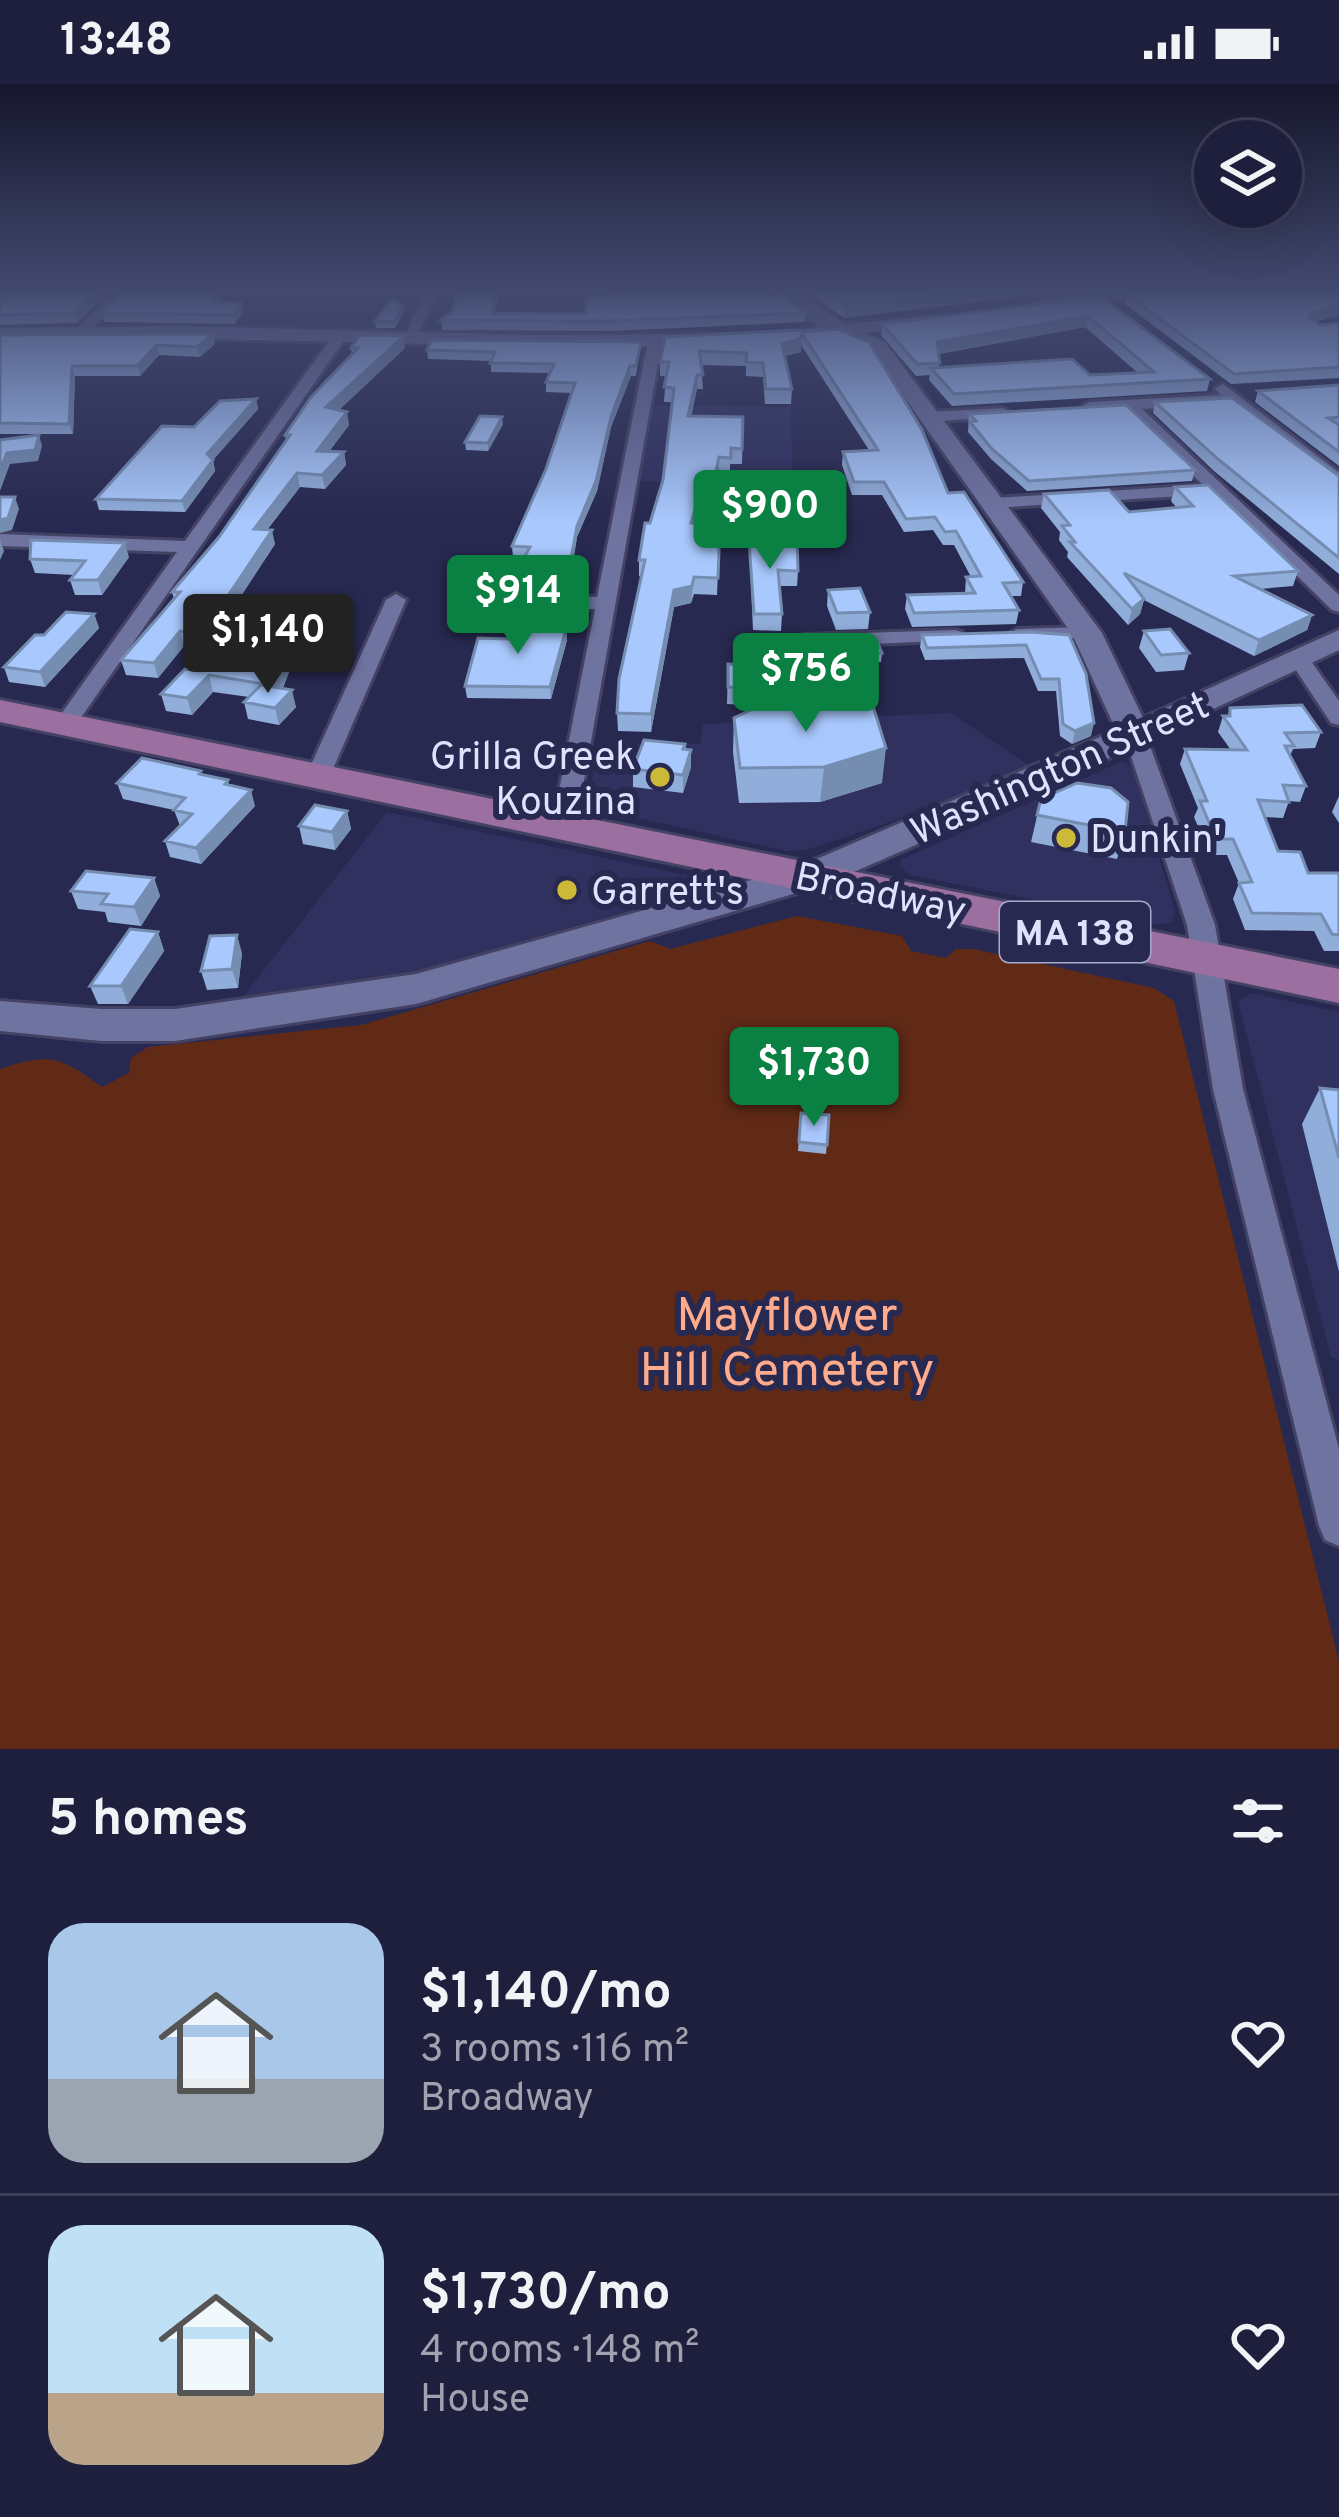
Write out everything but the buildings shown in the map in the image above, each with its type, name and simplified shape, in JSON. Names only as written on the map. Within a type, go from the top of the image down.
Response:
[{"type":"main road","name":"Broadway","points":[[0,711],[1339,986]]},
{"type":"street","points":[[65,724],[318,367]]},
{"type":"street","points":[[564,826],[650,367]]},
{"type":"street","points":[[893,367],[1088,633],[1136,735],[1201,926],[1228,1089],[1339,1526]]},
{"type":"street","points":[[1202,373],[1339,480]]},
{"type":"street","points":[[1060,409],[1258,392]]},
{"type":"street","points":[[1129,405],[1339,606]]},
{"type":"street","points":[[929,417],[1014,412]]},
{"type":"street","points":[[994,503],[1217,489]]},
{"type":"street","points":[[0,540],[190,547]]},
{"type":"street","points":[[318,776],[396,600]]},
{"type":"street","points":[[498,600],[606,603]]},
{"type":"street","points":[[1001,635],[1088,633]]},
{"type":"street","points":[[803,640],[977,636]]},
{"type":"street","name":"Washington Street","points":[[4,1022],[176,1024],[329,1005],[416,989],[811,876],[1136,735],[1339,639]]},
{"type":"street","points":[[1299,658],[1339,718]]},
{"type":"shaded area","points":[[653,405],[791,407],[792,485],[640,481]]},
{"type":"shaded area","points":[[951,713],[1030,766],[919,812],[807,850],[787,851],[588,807],[598,744],[700,744],[703,724]]},
{"type":"shaded area","points":[[1123,761],[1133,767],[1175,912],[1172,923],[1155,924],[910,875],[899,865],[902,859]]},
{"type":"shaded area","points":[[387,812],[699,878],[707,888],[387,980],[238,1003]]},
{"type":"shaded area","points":[[1251,993],[1339,1012],[1339,1360],[1331,1357],[1238,1002]]},
{"type":"green space","name":"Mayflower Hill Cemetery","points":[[797,916],[902,936],[911,951],[946,958],[956,949],[973,949],[1154,988],[1174,1001],[1339,1661],[1339,1749],[0,1749],[0,1069],[31,1060],[54,1060],[102,1087],[129,1073],[131,1058],[148,1047],[361,1025],[650,941],[670,949]]},
{"type":"place","name":"Grilla Greek Kouzina","points":[[660,777]]},
{"type":"place","name":"Dunkin'","points":[[1066,838]]},
{"type":"place","name":"Garrett's","points":[[567,890]]}]
